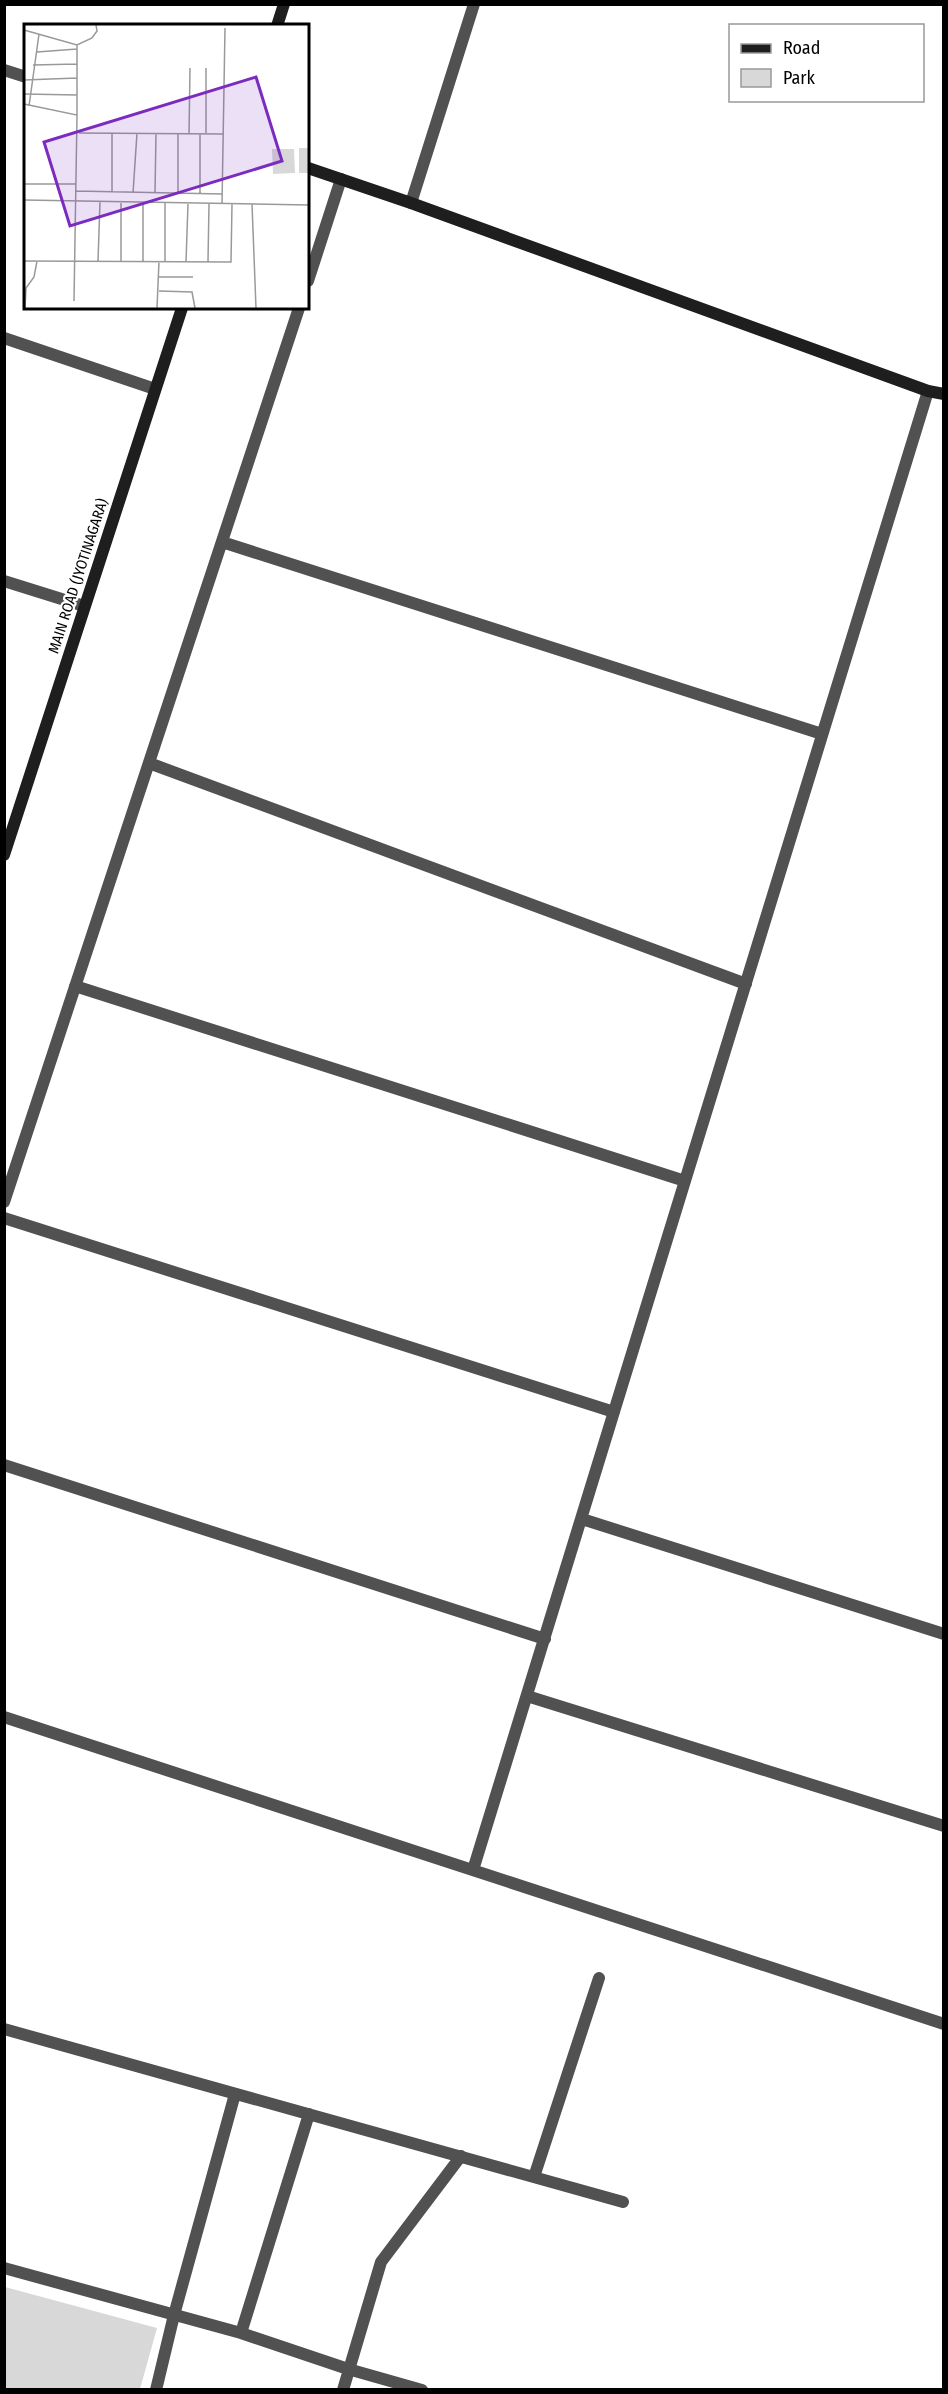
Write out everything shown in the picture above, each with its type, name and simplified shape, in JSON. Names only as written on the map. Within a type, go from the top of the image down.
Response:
[{"type":"street","points":[[278,24],[284,4]]},
{"type":"street","points":[[411,203],[474,4]]},
{"type":"street","points":[[4,70],[24,76]]},
{"type":"street","points":[[309,168],[411,203],[928,391],[944,394]]},
{"type":"street","points":[[309,278],[341,179]]},
{"type":"street","name":"MAIN ROAD (JYOTINAGARA)","points":[[4,855],[8,828],[182,309]]},
{"type":"street","points":[[4,1202],[299,309]]},
{"type":"street","points":[[4,338],[155,389]]},
{"type":"street","points":[[473,1870],[928,391]]},
{"type":"street","points":[[222,542],[822,734]]},
{"type":"street","points":[[4,581],[84,606]]},
{"type":"street","points":[[149,763],[746,984]]},
{"type":"street","points":[[75,986],[686,1181]]},
{"type":"street","points":[[4,1218],[614,1412]]},
{"type":"street","points":[[4,1465],[545,1639]]},
{"type":"street","points":[[582,1519],[944,1634]]},
{"type":"street","points":[[527,1696],[944,1826]]},
{"type":"street","points":[[4,1717],[944,2024]]},
{"type":"street","points":[[534,2177],[599,1978]]},
{"type":"street","points":[[4,2029],[623,2202]]},
{"type":"street","points":[[156,2390],[174,2315],[235,2094]]},
{"type":"street","points":[[241,2333],[309,2114]]},
{"type":"street","points":[[343,2390],[381,2262],[461,2156]]},
{"type":"street","points":[[4,2268],[241,2333],[348,2369],[422,2390]]},
{"type":"green space","points":[[5,2287],[157,2328],[140,2389],[5,2389]]}]
